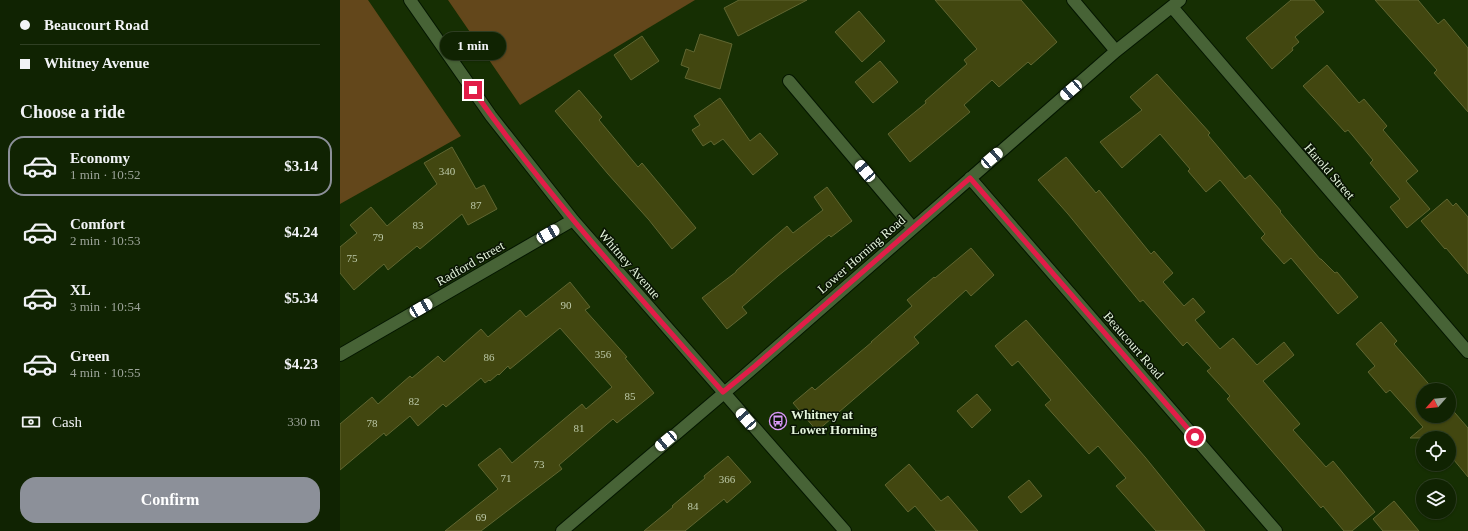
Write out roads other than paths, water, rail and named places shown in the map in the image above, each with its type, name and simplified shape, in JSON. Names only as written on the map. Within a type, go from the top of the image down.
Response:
[{"type":"street","name":"Whitney Avenue","points":[[410,0],[491,116],[573,220],[846,531]]},
{"type":"street","points":[[1073,0],[1116,51]]},
{"type":"street","name":"Lower Horning Road","points":[[562,531],[1116,51],[1176,4]]},
{"type":"street","name":"Harold Street","points":[[1176,4],[1468,352]]},
{"type":"street","points":[[789,80],[913,228]]},
{"type":"street","name":"Beaucourt Road","points":[[970,178],[1276,531]]},
{"type":"street","name":"Radford Street","points":[[340,355],[573,220]]},
{"type":"place","name":"Whitney at Lower Horning","points":[[778,421]]}]
